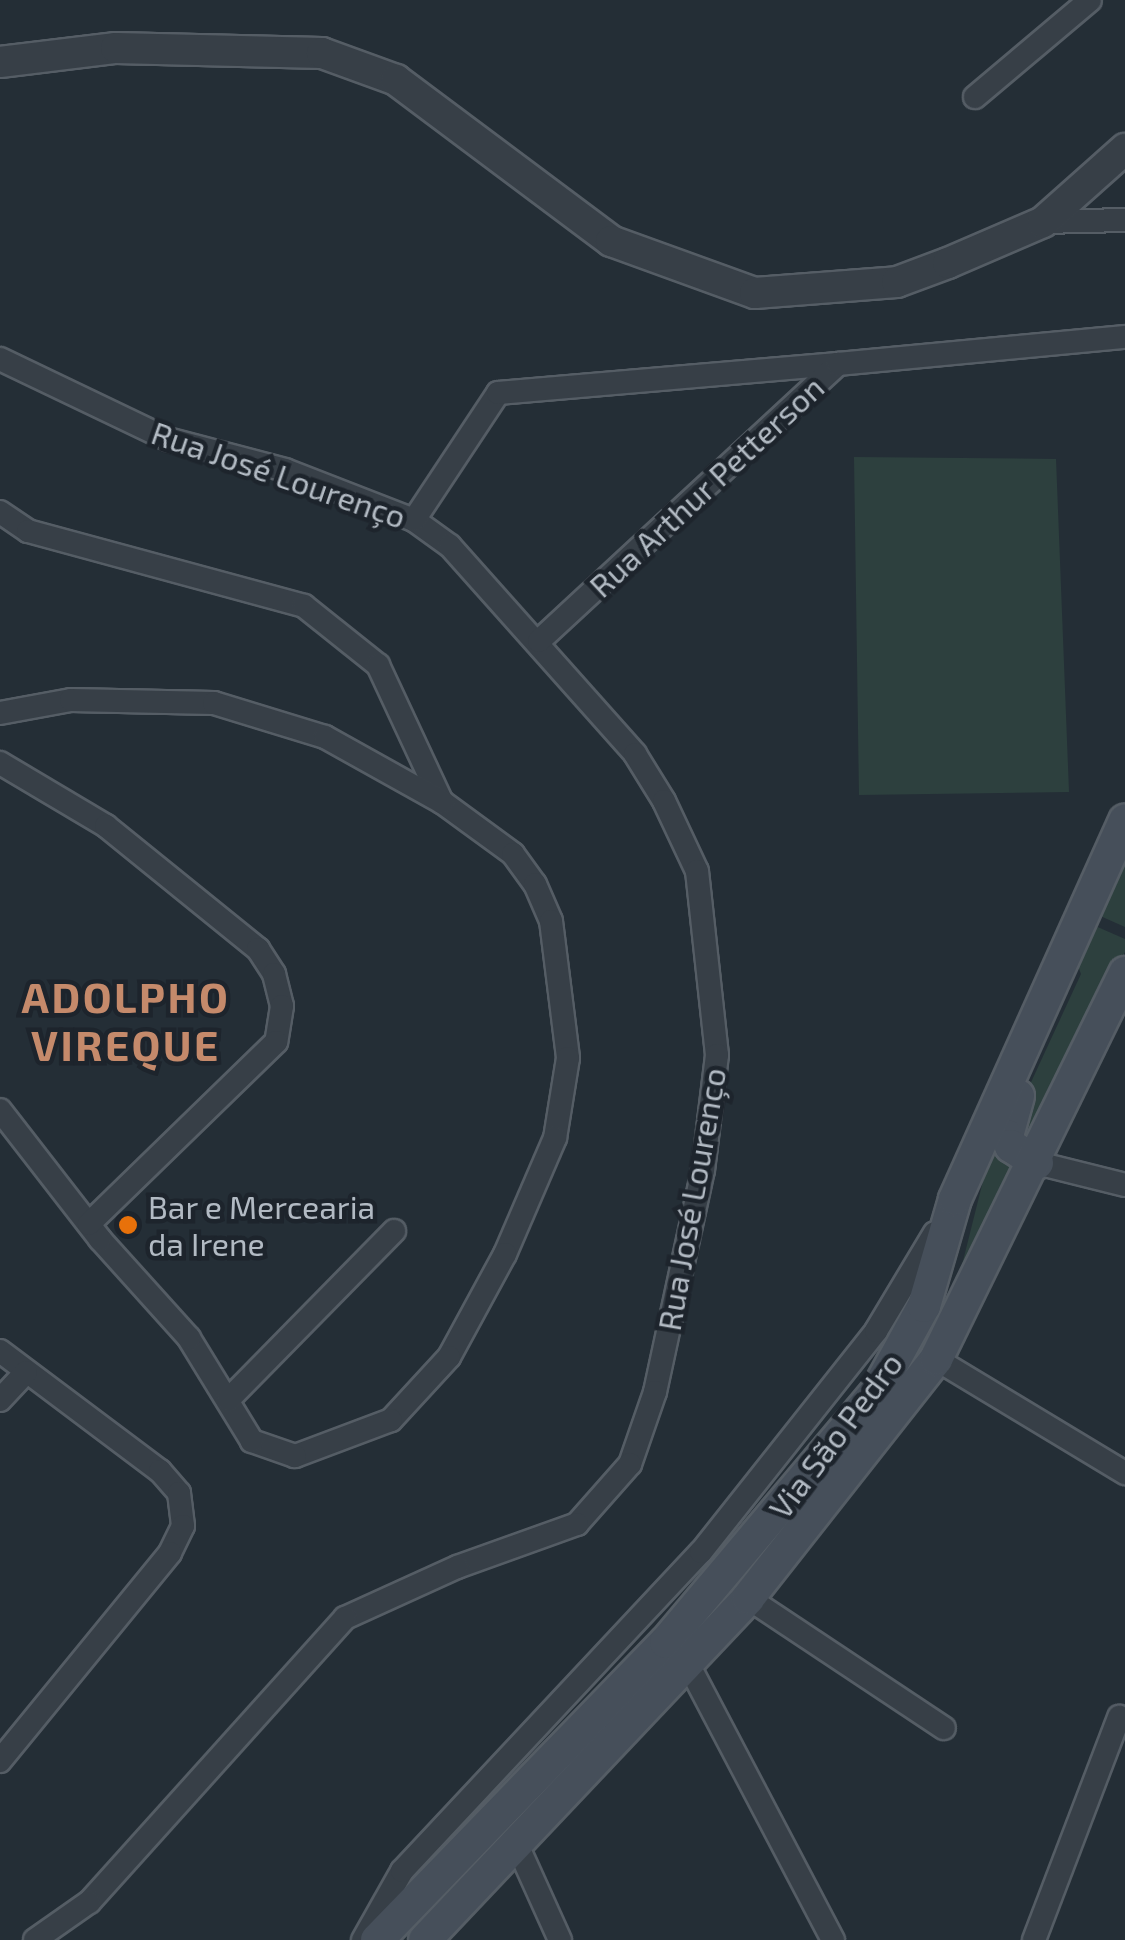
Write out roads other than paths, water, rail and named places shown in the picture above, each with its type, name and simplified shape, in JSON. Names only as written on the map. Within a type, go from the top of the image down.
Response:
[{"type":"main road","name":"Via São Pedro","points":[[376,1940],[666,1642],[876,1390],[924,1306],[955,1200],[1125,820]]},
{"type":"main road","points":[[1037,1163],[1010,1146],[1006,1124],[1069,977],[1063,959]]},
{"type":"main road","points":[[425,1940],[518,1847],[748,1598],[936,1359],[1037,1163],[1125,973]]},
{"type":"street","points":[[975,97],[1090,0]]},
{"type":"street","points":[[0,62],[116,48],[322,53],[396,80],[612,242],[755,293],[897,282],[1043,222],[1125,149]]},
{"type":"street","points":[[1043,222],[1125,220]]},
{"type":"street","name":"Rua Arthur Petterson","points":[[538,641],[838,364],[1125,337]]},
{"type":"street","name":"Rua José Lourenço","points":[[0,359],[167,439],[285,470],[414,520],[450,546],[635,754],[664,800],[697,870],[708,925],[717,1055],[703,1170],[655,1392],[630,1464],[577,1524],[457,1567],[345,1618],[89,1902],[34,1940]]},
{"type":"street","points":[[414,520],[498,393],[838,364]]},
{"type":"street","points":[[0,512],[28,532],[304,606],[378,665],[442,802]]},
{"type":"street","points":[[0,713],[72,700],[214,702],[325,737],[442,802],[513,854],[551,920],[568,1058],[555,1138],[505,1254],[449,1357],[391,1420],[294,1456],[252,1440],[190,1338],[89,1224],[0,1110]]},
{"type":"street","points":[[0,763],[106,826],[258,949],[274,974],[282,1006],[276,1042],[89,1224]]},
{"type":"street","points":[[1037,1163],[1125,1186]]},
{"type":"street","points":[[363,1940],[402,1871],[614,1651],[781,1452],[876,1331],[955,1200]]},
{"type":"street","points":[[228,1400],[394,1231]]},
{"type":"street","points":[[0,1351],[160,1472],[179,1493],[183,1526],[170,1553],[0,1761]]},
{"type":"street","points":[[936,1359],[1125,1473]]},
{"type":"street","points":[[0,1400],[26,1372]]},
{"type":"street","points":[[748,1598],[944,1728]]},
{"type":"street","points":[[688,1664],[833,1940]]},
{"type":"street","points":[[1034,1940],[1119,1717]]},
{"type":"street","points":[[518,1847],[560,1940]]},
{"type":"place","name":"Bar e Mercearia da Irene","points":[[128,1225]]},
{"type":"district","name":"ADOLPHO VIREQUE","points":[[126,1020]]}]
